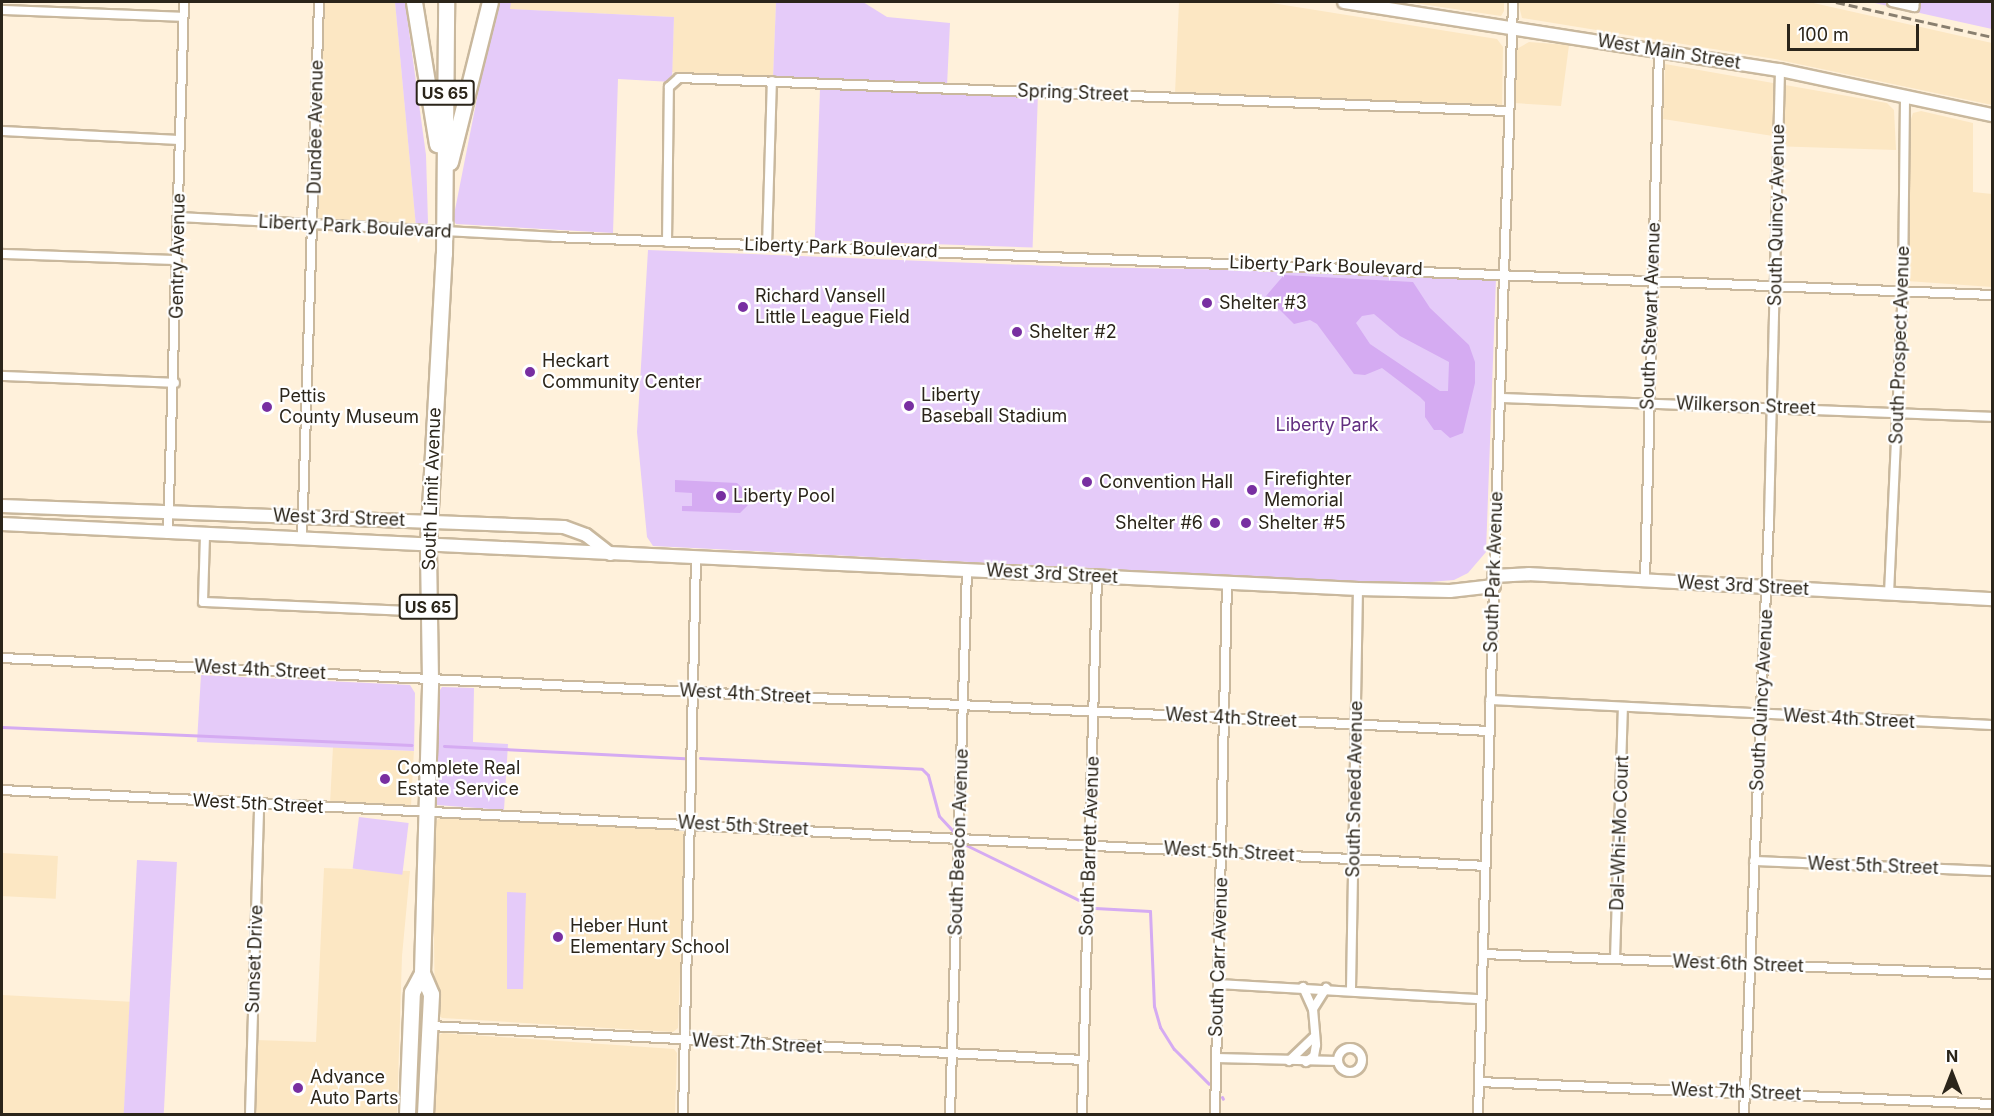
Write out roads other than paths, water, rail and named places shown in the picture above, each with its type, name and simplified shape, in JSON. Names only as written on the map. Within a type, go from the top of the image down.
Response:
[{"type":"highway","points":[[414,2],[444,185]]},
{"type":"highway","name":"US 65","points":[[444,185],[446,2]]},
{"type":"highway","points":[[444,185],[490,2]]},
{"type":"highway","name":"South Limit Avenue","points":[[425,1114],[431,994],[422,973],[430,679],[429,521],[444,232],[444,185]]},
{"type":"highway","name":"South Limit Avenue","points":[[407,1114],[412,992],[422,973]]},
{"type":"street","name":"Gentry Avenue","points":[[169,511],[175,383],[184,2]]},
{"type":"street","name":"Dundee Avenue","points":[[302,540],[319,2]]},
{"type":"street","name":"West Main Street","points":[[1344,2],[1780,70],[1992,115]]},
{"type":"street","name":"South Park Avenue","points":[[1478,1114],[1513,2]]},
{"type":"street","points":[[1892,2],[1914,7],[1915,2]]},
{"type":"street","points":[[2,10],[183,17]]},
{"type":"street","name":"South Stewart Avenue","points":[[1645,581],[1647,402],[1659,50]]},
{"type":"street","name":"South Quincy Avenue","points":[[1744,1114],[1767,588],[1780,70]]},
{"type":"street","name":"Spring Street","points":[[667,242],[669,87],[675,79],[1509,111]]},
{"type":"street","points":[[767,246],[772,81]]},
{"type":"street","name":"South Prospect Avenue","points":[[1889,594],[1903,289],[1905,96]]},
{"type":"street","points":[[2,131],[180,140]]},
{"type":"street","name":"Liberty Park Boulevard","points":[[178,217],[667,242],[1903,289],[1992,295]]},
{"type":"street","points":[[2,254],[177,260]]},
{"type":"street","points":[[2,376],[175,383]]},
{"type":"street","name":"Wilkerson Street","points":[[1500,398],[1773,406],[1992,417]]},
{"type":"street","name":"West 3rd Street","points":[[2,506],[564,527],[586,535],[610,554]]},
{"type":"street","points":[[168,534],[169,511]]},
{"type":"street","name":"West 3rd Street","points":[[2,524],[205,536],[696,557],[1358,590],[1450,591],[1529,574],[1992,599]]},
{"type":"street","points":[[205,536],[203,602],[428,612]]},
{"type":"street","points":[[683,1114],[696,557]]},
{"type":"street","name":"South Beacon Avenue","points":[[950,1114],[967,570]]},
{"type":"street","name":"South Barrett Avenue","points":[[1082,1114],[1097,577]]},
{"type":"street","name":"South Carr Avenue","points":[[1215,1114],[1227,583]]},
{"type":"street","name":"South Sneed Avenue","points":[[1351,989],[1358,590]]},
{"type":"street","name":"West 4th Street","points":[[2,658],[1489,731]]},
{"type":"street","name":"West 4th Street","points":[[1490,700],[1992,725]]},
{"type":"street","name":"Dal-Whi-Mo Court","points":[[1615,959],[1623,707]]},
{"type":"street","name":"West 5th Street","points":[[2,790],[1485,866]]},
{"type":"street","name":"Sunset Drive","points":[[250,1114],[259,804]]},
{"type":"street","name":"West 5th Street","points":[[1755,861],[1992,872]]},
{"type":"street","name":"West 6th Street","points":[[1483,954],[1992,974]]},
{"type":"street","points":[[1218,984],[1351,989],[1481,999]]},
{"type":"street","points":[[1303,987],[1313,1008],[1314,1056],[1305,1062]]},
{"type":"street","points":[[1313,1008],[1326,988]]},
{"type":"street","name":"West 7th Street","points":[[430,1026],[1083,1060]]},
{"type":"street","points":[[1289,1061],[1313,1038]]},
{"type":"street","points":[[1216,1058],[1305,1062],[1338,1061]]},
{"type":"street","name":"West 7th Street","points":[[1479,1082],[1992,1104]]},
{"type":"waterway","points":[[2,727],[412,745]]},
{"type":"waterway","points":[[444,746],[685,758]]},
{"type":"waterway","points":[[700,758],[922,769],[928,775],[939,816],[953,831]]},
{"type":"waterway","points":[[966,845],[1081,901]]},
{"type":"waterway","points":[[1095,908],[1150,911],[1154,1006],[1160,1027],[1174,1049],[1209,1084]]},
{"type":"railway","points":[[1836,2],[1992,37]]},
{"type":"place","name":"Shelter #3","points":[[1207,303]]},
{"type":"place","name":"Richard Vansell Little League Field","points":[[743,307]]},
{"type":"place","name":"Shelter #2","points":[[1017,332]]},
{"type":"place","name":"Heckart Community Center","points":[[530,372]]},
{"type":"place","name":"Liberty Baseball Stadium","points":[[909,406]]},
{"type":"place","name":"Pettis County Museum","points":[[267,407]]},
{"type":"place","name":"Convention Hall","points":[[1087,482]]},
{"type":"place","name":"Firefighter Memorial","points":[[1252,490]]},
{"type":"place","name":"Liberty Pool","points":[[721,496]]},
{"type":"place","name":"Shelter #6","points":[[1215,523]]},
{"type":"place","name":"Shelter #5","points":[[1246,523]]},
{"type":"place","name":"Complete Real Estate Service","points":[[385,779]]},
{"type":"place","name":"Heber Hunt Elementary School","points":[[558,937]]},
{"type":"place","name":"Advance Auto Parts","points":[[298,1088]]},
{"type":"park label","name":"Liberty Park","points":[[1327,425]]}]
